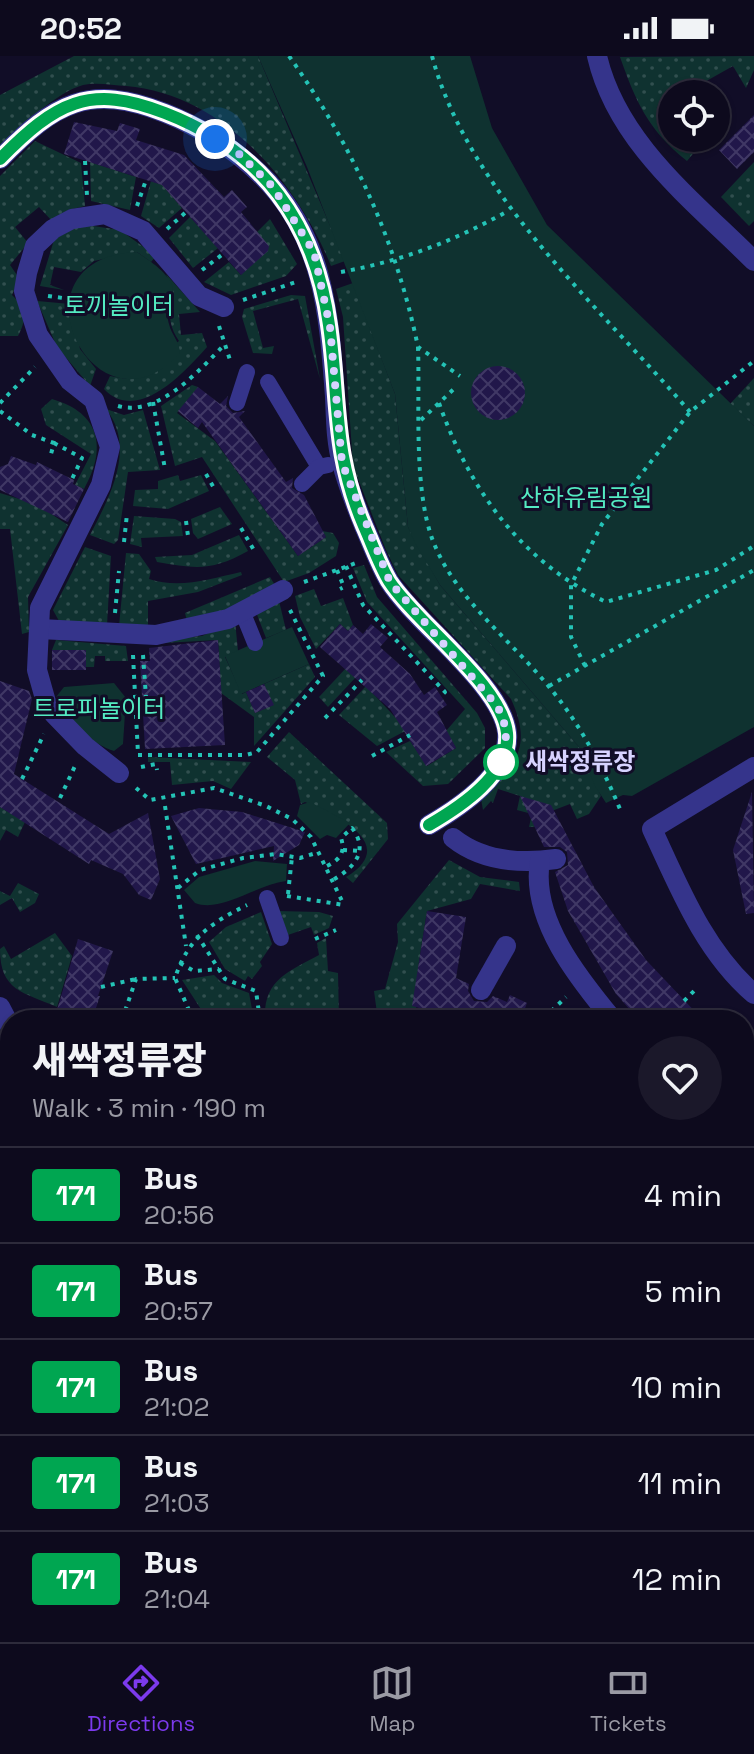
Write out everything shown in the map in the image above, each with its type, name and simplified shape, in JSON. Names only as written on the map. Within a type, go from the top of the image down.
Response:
[{"type":"street","points":[[597,56],[611,98],[633,137],[754,261]]},
{"type":"street","points":[[0,159],[55,112],[86,98],[108,97],[135,101],[177,117],[235,150],[273,187],[314,252],[330,327],[342,463],[377,555],[390,582],[498,707],[507,731],[501,762],[465,804],[429,825]]},
{"type":"street","points":[[119,773],[85,746],[54,714],[37,670],[40,608],[101,485],[110,447],[94,400],[70,381],[30,315],[24,291],[27,273],[35,246],[53,229],[88,214],[105,214],[143,231],[199,296],[224,307]]},
{"type":"street","points":[[237,403],[247,372]]},
{"type":"street","points":[[268,382],[319,467]]},
{"type":"street","points":[[302,484],[319,467],[342,463]]},
{"type":"street","points":[[40,629],[138,643],[228,619],[283,590]]},
{"type":"street","points":[[242,611],[255,643]]},
{"type":"street","points":[[754,767],[652,829],[682,895],[719,957],[754,994]]},
{"type":"street","points":[[453,838],[466,848],[495,859],[545,862],[551,925],[567,962],[605,1010]]},
{"type":"street","points":[[267,898],[281,938]]},
{"type":"street","points":[[481,990],[506,946]]},
{"type":"path","points":[[289,56],[355,162],[376,206],[408,301],[418,347],[426,519],[446,569],[478,610],[549,686],[581,730],[620,809]]},
{"type":"path","points":[[432,56],[441,90],[509,211],[690,412]]},
{"type":"path","points":[[85,161],[88,214]]},
{"type":"path","points":[[339,273],[395,262],[461,238],[509,211]]},
{"type":"path","points":[[247,372],[231,363],[223,346],[218,323],[224,307],[305,279]]},
{"type":"path","points":[[94,400],[127,409],[153,402],[198,372],[223,346]]},
{"type":"path","points":[[418,347],[459,375],[456,387],[421,420]]},
{"type":"path","points":[[0,403],[50,351]]},
{"type":"path","points":[[585,666],[571,637],[571,585],[602,524],[690,412],[754,361]]},
{"type":"path","points":[[153,402],[165,469]]},
{"type":"path","points":[[439,403],[475,486],[527,549],[571,585],[606,602],[716,570],[754,546]]},
{"type":"path","points":[[0,411],[32,435],[82,458],[72,479]]},
{"type":"path","points":[[51,454],[54,443]]},
{"type":"path","points":[[206,474],[214,488]]},
{"type":"path","points":[[124,542],[127,514]]},
{"type":"path","points":[[186,521],[188,536]]},
{"type":"path","points":[[241,528],[255,552]]},
{"type":"path","points":[[344,905],[316,853],[311,837],[295,818],[214,788],[150,800],[119,773],[138,755],[246,755],[257,752],[323,676],[294,622],[283,590],[377,555]]},
{"type":"path","points":[[346,566],[363,605],[382,630],[445,692],[441,696]]},
{"type":"path","points":[[337,570],[344,587],[340,589]]},
{"type":"path","points":[[549,686],[754,570]]},
{"type":"path","points":[[115,612],[119,571]]},
{"type":"path","points":[[138,643],[138,755]]},
{"type":"path","points":[[138,643],[146,697]]},
{"type":"path","points":[[325,718],[362,680]]},
{"type":"path","points":[[22,779],[54,714]]},
{"type":"path","points":[[372,756],[410,735]]},
{"type":"path","points":[[60,798],[85,746]]},
{"type":"path","points":[[165,806],[187,948]]},
{"type":"path","points":[[326,867],[337,860],[343,850],[341,838],[352,828],[360,851],[356,864],[333,880]]},
{"type":"path","points":[[343,850],[360,851]]},
{"type":"path","points":[[178,888],[200,870],[243,858],[316,853]]},
{"type":"path","points":[[287,896],[292,857]]},
{"type":"path","points":[[315,939],[336,930]]},
{"type":"path","points":[[188,1008],[175,978],[187,948],[197,935],[225,979],[256,991],[259,1010]]},
{"type":"path","points":[[180,963],[194,971],[219,969]]},
{"type":"path","points":[[101,987],[136,979],[175,978]]},
{"type":"path","points":[[125,1010],[136,979]]},
{"type":"path","points":[[552,1010],[572,991]]},
{"type":"path","points":[[684,1001],[694,991]]},
{"type":"green space","points":[[74,56],[258,56],[345,261],[331,266],[298,203],[252,147],[224,124],[194,106],[161,93],[110,84],[83,85],[51,102],[0,146],[0,95]]},
{"type":"green space","name":"산하유림공원","points":[[258,56],[470,56],[492,128],[547,225],[754,426],[754,727],[632,796],[623,795],[606,803],[595,786],[579,747],[440,585],[408,527],[395,394],[307,167]]},
{"type":"green space","points":[[754,56],[754,70],[746,88],[733,66],[708,80],[658,80],[658,133],[645,114],[620,57]]},
{"type":"green space","points":[[35,141],[81,163],[85,206],[68,210],[52,221],[39,207],[15,227],[28,243],[10,265],[19,278],[12,295],[23,309],[24,319],[18,336],[0,336],[0,176]]},
{"type":"green space","points":[[677,152],[694,152],[687,161]]},
{"type":"green space","points":[[90,162],[136,177],[130,210],[91,201]]},
{"type":"green space","points":[[754,162],[754,221],[749,226],[721,197]]},
{"type":"green space","points":[[151,181],[162,185],[182,208],[159,228],[141,216]]},
{"type":"green space","points":[[190,217],[218,248],[193,268],[169,238]]},
{"type":"green space","points":[[270,219],[297,264],[286,276],[231,295],[204,282],[229,262],[241,275],[257,232]]},
{"type":"green space","points":[[80,224],[120,230],[156,256],[151,262],[137,252],[94,261],[81,272],[54,267],[50,285],[64,290],[40,286],[54,240]]},
{"type":"green space","name":"토끼놀이터","points":[[137,252],[163,272],[172,285],[168,318],[180,353],[148,376],[118,378],[93,364],[76,340],[69,311],[75,284],[97,262]]},
{"type":"green space","points":[[166,274],[200,312],[179,314],[181,335],[202,333],[207,347],[159,391],[131,401],[117,398],[104,389],[110,376],[127,379],[179,341],[171,323]]},
{"type":"green space","points":[[353,283],[395,394],[408,527],[440,585],[579,747],[601,796],[589,814],[577,819],[570,804],[549,812],[555,826],[529,827],[532,814],[517,810],[520,796],[498,789],[493,803],[491,801],[483,810],[481,799],[512,765],[521,730],[511,699],[398,575],[353,466],[343,317],[336,289]]},
{"type":"green space","points":[[291,295],[305,296],[320,379],[298,299],[253,311],[263,348],[274,346],[272,354],[253,353],[242,317],[244,309]]},
{"type":"green space","points":[[37,301],[70,304],[80,349],[96,369],[90,386],[57,347]]},
{"type":"green space","points":[[754,378],[754,426],[730,404]]},
{"type":"green space","points":[[192,385],[198,387],[177,413],[215,441],[298,556],[326,537],[322,531],[333,533],[339,543],[336,556],[309,573],[284,582],[202,457],[175,466],[161,406]]},
{"type":"green space","points":[[52,399],[81,413],[95,434],[96,460],[84,489],[75,485],[91,454],[46,425],[41,409]]},
{"type":"green space","points":[[106,409],[124,415],[143,410],[160,470],[128,472],[118,540],[114,544],[90,535],[112,489],[120,456],[115,424]]},
{"type":"green space","points":[[178,475],[180,481],[201,475],[209,491],[168,509],[133,506],[135,490],[158,489],[158,481]]},
{"type":"green space","points":[[0,493],[36,504],[68,525],[28,597],[29,632],[22,634],[10,529],[0,529]]},
{"type":"green space","points":[[220,507],[232,524],[198,539],[193,533],[191,519]]},
{"type":"green space","points":[[134,516],[175,519],[181,522],[183,536],[141,538],[142,547],[130,544]]},
{"type":"green space","points":[[239,535],[248,551],[214,565],[183,566],[157,562],[155,557],[192,555]]},
{"type":"green space","points":[[85,547],[111,556],[107,625],[59,621],[53,610]]},
{"type":"green space","points":[[126,553],[139,554],[151,571],[149,579],[161,582],[195,582],[241,572],[242,575],[198,592],[148,601],[148,625],[119,626]]},
{"type":"green space","points":[[364,565],[377,597],[477,713],[485,728],[485,748],[448,784],[423,786],[386,752],[410,741],[427,766],[456,748],[446,731],[465,709],[367,602],[353,568]]},
{"type":"green space","points":[[270,577],[276,587],[237,610],[187,621],[185,613]]},
{"type":"green space","points":[[314,589],[321,606],[343,598],[353,625],[348,631],[340,624],[316,649],[300,617],[295,596]]},
{"type":"green space","points":[[279,601],[286,630],[266,638],[256,612]]},
{"type":"green space","points":[[235,621],[238,651],[225,657],[242,694],[246,692],[255,713],[273,705],[264,684],[309,664],[315,677],[254,746],[254,717],[221,693],[218,640],[163,643],[169,639],[202,636]]},
{"type":"green space","points":[[292,627],[309,664],[241,694],[225,656]]},
{"type":"green space","points":[[56,640],[126,646],[128,661],[105,661],[105,656],[95,656],[94,667],[86,667],[86,650],[52,650]]},
{"type":"green space","points":[[347,667],[356,677],[328,707],[319,697]]},
{"type":"green space","name":"트로피놀이터","points":[[114,683],[126,698],[123,744],[114,751],[80,730],[56,697],[64,687]]},
{"type":"green space","points":[[366,686],[407,730],[377,746],[339,715]]},
{"type":"green space","points":[[289,732],[387,823],[388,839],[353,883],[346,877],[361,865],[367,853],[365,841],[345,822],[305,802],[301,804],[295,780],[267,757]]},
{"type":"green space","points":[[148,757],[251,762],[231,789],[213,781],[172,785],[170,762],[148,762]]},
{"type":"green space","points":[[310,802],[350,823],[336,838],[327,835],[320,839],[297,816],[300,805]]},
{"type":"green space","points":[[0,807],[25,822],[18,837],[6,830],[0,841]]},
{"type":"green space","points":[[449,860],[480,877],[519,882],[520,891],[480,884],[471,899],[427,911],[418,968],[421,970],[413,1001],[419,1010],[377,1010],[374,991],[385,989],[398,942],[397,924]]},
{"type":"green space","points":[[255,861],[287,864],[286,881],[227,901],[205,905],[195,903],[184,890],[199,877]]},
{"type":"green space","points":[[18,883],[39,894],[35,903],[20,912],[12,898],[0,905],[0,891],[10,896]]},
{"type":"green space","points":[[276,911],[319,912],[333,916],[329,928],[314,935],[311,927],[285,936]]},
{"type":"green space","points":[[261,912],[272,944],[260,962],[262,966],[252,979],[248,976],[245,981],[225,969],[209,942],[226,927]]},
{"type":"green space","points":[[55,933],[72,956],[57,1007],[24,993],[9,982],[1,963],[0,949],[4,946],[11,959]]},
{"type":"green space","points":[[326,938],[328,971],[338,973],[339,1010],[265,1010],[273,986],[288,972],[319,955],[317,943]]},
{"type":"green space","points":[[214,975],[222,983],[249,993],[252,1010],[202,1010],[182,980]]},
{"type":"building","points":[[754,115],[754,152],[737,169],[721,152],[730,152],[730,139]]},
{"type":"building","points":[[74,122],[117,131],[120,123],[140,129],[136,140],[184,155],[224,197],[232,190],[247,207],[241,212],[269,246],[268,251],[241,275],[162,185],[64,154]]},
{"type":"building","points":[[498,366],[509,368],[517,374],[523,382],[523,404],[517,412],[509,418],[498,420],[487,418],[479,412],[473,404],[471,393],[473,382],[479,374],[487,368]]},
{"type":"building","points":[[198,387],[220,404],[228,396],[226,406],[233,413],[245,411],[239,417],[286,482],[293,478],[292,488],[304,495],[326,537],[298,556],[202,422],[198,428],[178,411]]},
{"type":"building","points":[[11,456],[36,465],[37,462],[74,480],[73,484],[84,489],[68,522],[0,490],[0,467],[8,464]]},
{"type":"building","points":[[340,624],[348,631],[353,625],[363,634],[371,624],[388,638],[380,647],[410,674],[424,695],[435,687],[447,705],[437,712],[456,748],[426,766],[390,709],[320,647]]},
{"type":"building","points":[[218,640],[225,745],[145,749],[140,661],[150,661],[149,648]]},
{"type":"building","points":[[52,650],[86,650],[86,670],[52,670]]},
{"type":"building","points":[[0,681],[29,691],[32,699],[14,774],[109,834],[148,813],[160,879],[151,900],[139,895],[123,874],[91,860],[89,864],[0,807]]},
{"type":"building","points":[[264,684],[274,705],[255,713],[246,692]]},
{"type":"building","points":[[752,792],[754,913],[746,914],[733,850]]},
{"type":"building","points":[[520,796],[551,805],[594,887],[646,960],[694,1010],[630,1010],[616,994],[568,911],[555,872],[568,865],[567,852],[560,847],[544,847]]},
{"type":"building","points":[[199,808],[242,812],[305,832],[299,845],[273,861],[274,846],[196,864],[171,816]]},
{"type":"building","points":[[427,911],[466,917],[456,978],[469,984],[468,991],[474,1001],[487,1002],[493,996],[507,1002],[510,995],[527,1003],[524,1010],[426,1010],[412,1006]]},
{"type":"building","points":[[78,939],[113,951],[95,1010],[57,1010]]},
{"type":"bus line","name":"171","points":[[0,159],[55,112],[86,98],[135,101],[177,117],[235,150],[273,187],[302,228],[321,274],[330,327],[338,440],[342,463],[363,522],[390,582],[485,690],[498,707],[507,731],[501,762],[465,804],[429,825]]},
{"type":"place","name":"새싹정류장","points":[[501,762]]},
{"type":"route","points":[[215,139],[235,150],[273,187],[302,228],[314,252],[330,327],[342,463],[363,522],[390,582],[498,707],[507,731],[506,749],[501,762]]}]
